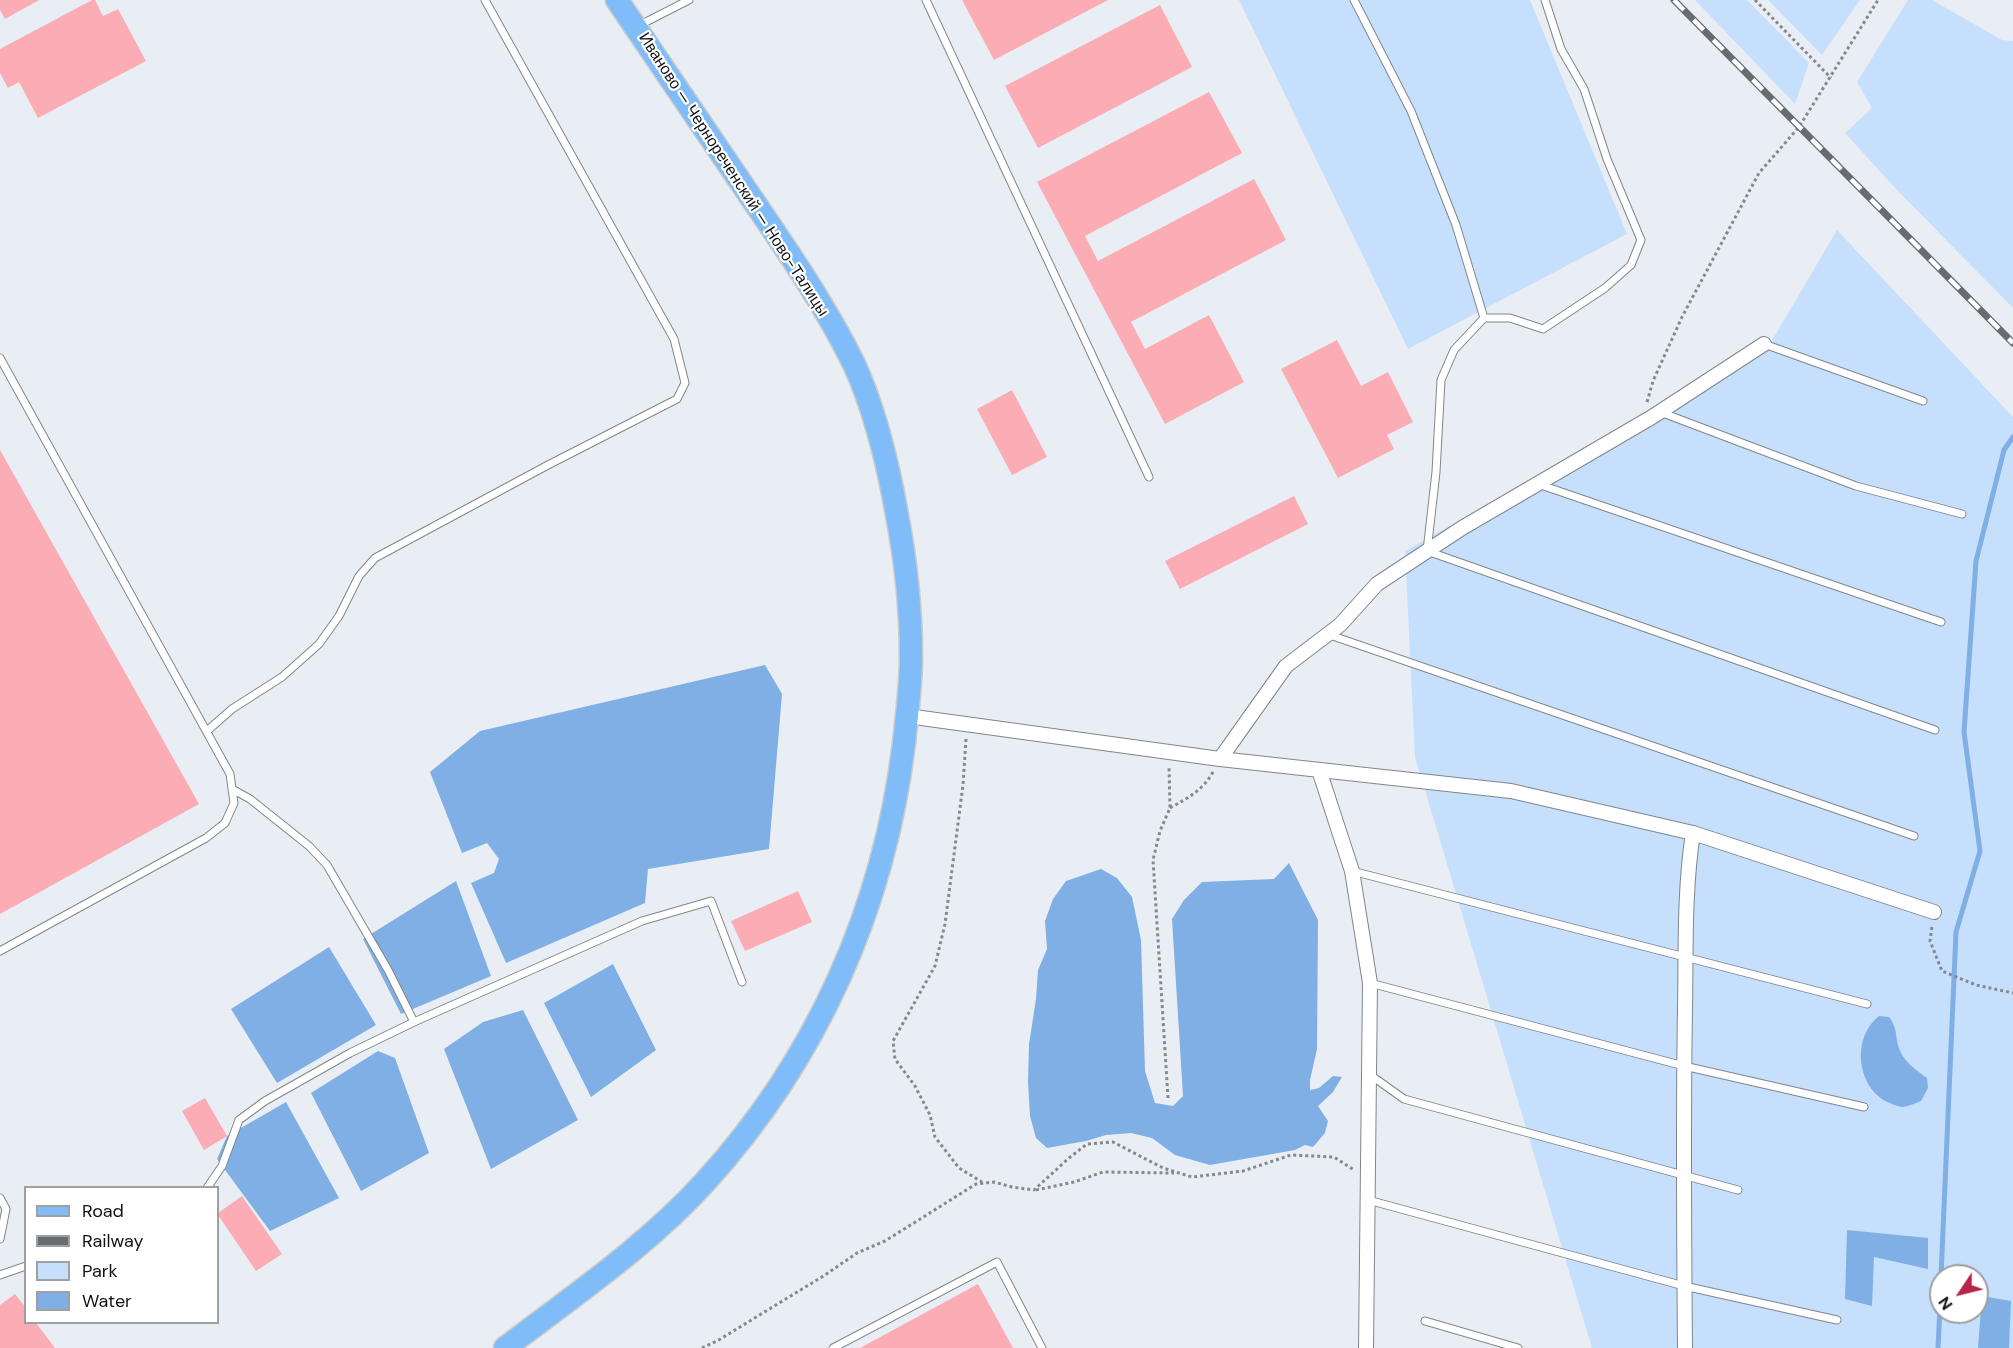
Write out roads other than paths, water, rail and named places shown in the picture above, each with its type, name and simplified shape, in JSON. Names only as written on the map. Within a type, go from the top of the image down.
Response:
[{"type":"main road","name":"Иваново — Чернореченский — Ново-Талицы","points":[[504,1348],[647,1238],[704,1183],[736,1146],[775,1093],[808,1042],[861,925],[885,851],[899,783],[907,716],[911,660],[909,600],[902,544],[890,474],[875,417],[854,364],[800,271],[617,0]]},
{"type":"street","points":[[1220,759],[1286,666],[1340,624],[1377,584],[1462,528],[1641,424],[1764,344]]},
{"type":"street","points":[[907,716],[1220,759],[1511,791],[1692,833],[1934,912]]},
{"type":"street","points":[[1319,770],[1352,871],[1370,983],[1366,1348]]},
{"type":"street","points":[[1685,1348],[1684,1066],[1687,868],[1692,833]]},
{"type":"lane","points":[[207,731],[232,709],[282,677],[319,644],[339,616],[359,576],[375,558],[677,399],[685,383],[674,339],[484,0]]},
{"type":"lane","points":[[636,27],[689,0]]},
{"type":"lane","points":[[926,0],[1149,477]]},
{"type":"lane","points":[[1354,0],[1411,111],[1456,225],[1484,318]]},
{"type":"lane","points":[[1545,0],[1561,49],[1584,89],[1607,159],[1641,240],[1631,265],[1605,288],[1543,328],[1510,318],[1484,318],[1454,350],[1441,380],[1436,472],[1427,551],[1935,730]]},
{"type":"lane","points":[[1764,344],[1923,401]]},
{"type":"lane","points":[[0,358],[230,774],[234,803],[225,823],[206,838],[0,951]]},
{"type":"lane","points":[[1660,412],[1856,486],[1962,514]]},
{"type":"lane","points":[[1538,484],[1941,622]]},
{"type":"lane","points":[[1327,634],[1914,836]]},
{"type":"lane","points":[[232,789],[258,806],[309,846],[327,865],[388,970],[414,1022]]},
{"type":"lane","points":[[1352,871],[1867,1004]]},
{"type":"lane","points":[[208,1186],[222,1166],[239,1120],[265,1101],[350,1053],[414,1022],[642,921],[711,901],[742,982]]},
{"type":"lane","points":[[1370,983],[1684,1066],[1864,1107]]},
{"type":"lane","points":[[1369,1074],[1404,1099],[1738,1190]]},
{"type":"lane","points":[[1368,1194],[1684,1286],[1837,1320]]},
{"type":"lane","points":[[0,1198],[6,1209],[0,1239]]},
{"type":"lane","points":[[833,1348],[997,1262],[1042,1348]]},
{"type":"lane","points":[[0,1275],[24,1267]]},
{"type":"lane","points":[[1425,1321],[1518,1348]]},
{"type":"water","points":[[765,665],[782,694],[769,849],[648,869],[645,903],[506,963],[471,883],[494,873],[499,859],[487,843],[462,853],[430,772],[480,731]]},
{"type":"water","points":[[1289,863],[1318,920],[1317,1049],[1310,1090],[1319,1088],[1333,1076],[1342,1077],[1333,1092],[1318,1106],[1328,1121],[1325,1133],[1313,1147],[1305,1145],[1295,1150],[1210,1165],[1175,1155],[1152,1138],[1131,1133],[1106,1135],[1047,1148],[1036,1138],[1030,1116],[1029,1044],[1038,970],[1047,949],[1045,921],[1053,899],[1066,881],[1101,869],[1117,878],[1132,897],[1141,940],[1145,1071],[1155,1103],[1173,1106],[1183,1096],[1172,919],[1184,900],[1202,882],[1274,879]]},
{"type":"water","points":[[456,881],[491,976],[401,1014],[363,939]]},
{"type":"water","points":[[329,947],[376,1025],[277,1083],[231,1009]]},
{"type":"water","points":[[613,964],[656,1050],[591,1097],[544,1003]]},
{"type":"water","points":[[523,1010],[578,1120],[491,1169],[444,1049],[483,1022]]},
{"type":"water","points":[[1879,1016],[1889,1017],[1895,1027],[1898,1045],[1903,1056],[1909,1064],[1927,1078],[1928,1088],[1921,1101],[1903,1107],[1896,1106],[1885,1101],[1868,1084],[1863,1072],[1861,1048],[1870,1025]]},
{"type":"water","points":[[378,1051],[395,1058],[429,1153],[361,1191],[311,1093]]},
{"type":"water","points":[[286,1102],[339,1198],[270,1231],[217,1159],[227,1136]]},
{"type":"water","points":[[1847,1230],[1928,1238],[1928,1269],[1874,1257],[1872,1306],[1845,1299]]},
{"type":"water","points":[[1989,1297],[2011,1301],[2009,1348],[1978,1348],[1980,1324],[1989,1324]]},
{"type":"waterway","points":[[1942,1264],[1956,932],[1980,851],[1964,732],[1976,561],[2004,450],[2013,437]]},
{"type":"waterway","points":[[1938,1348],[1939,1324]]},
{"type":"railway","points":[[1674,0],[2013,343]]}]
